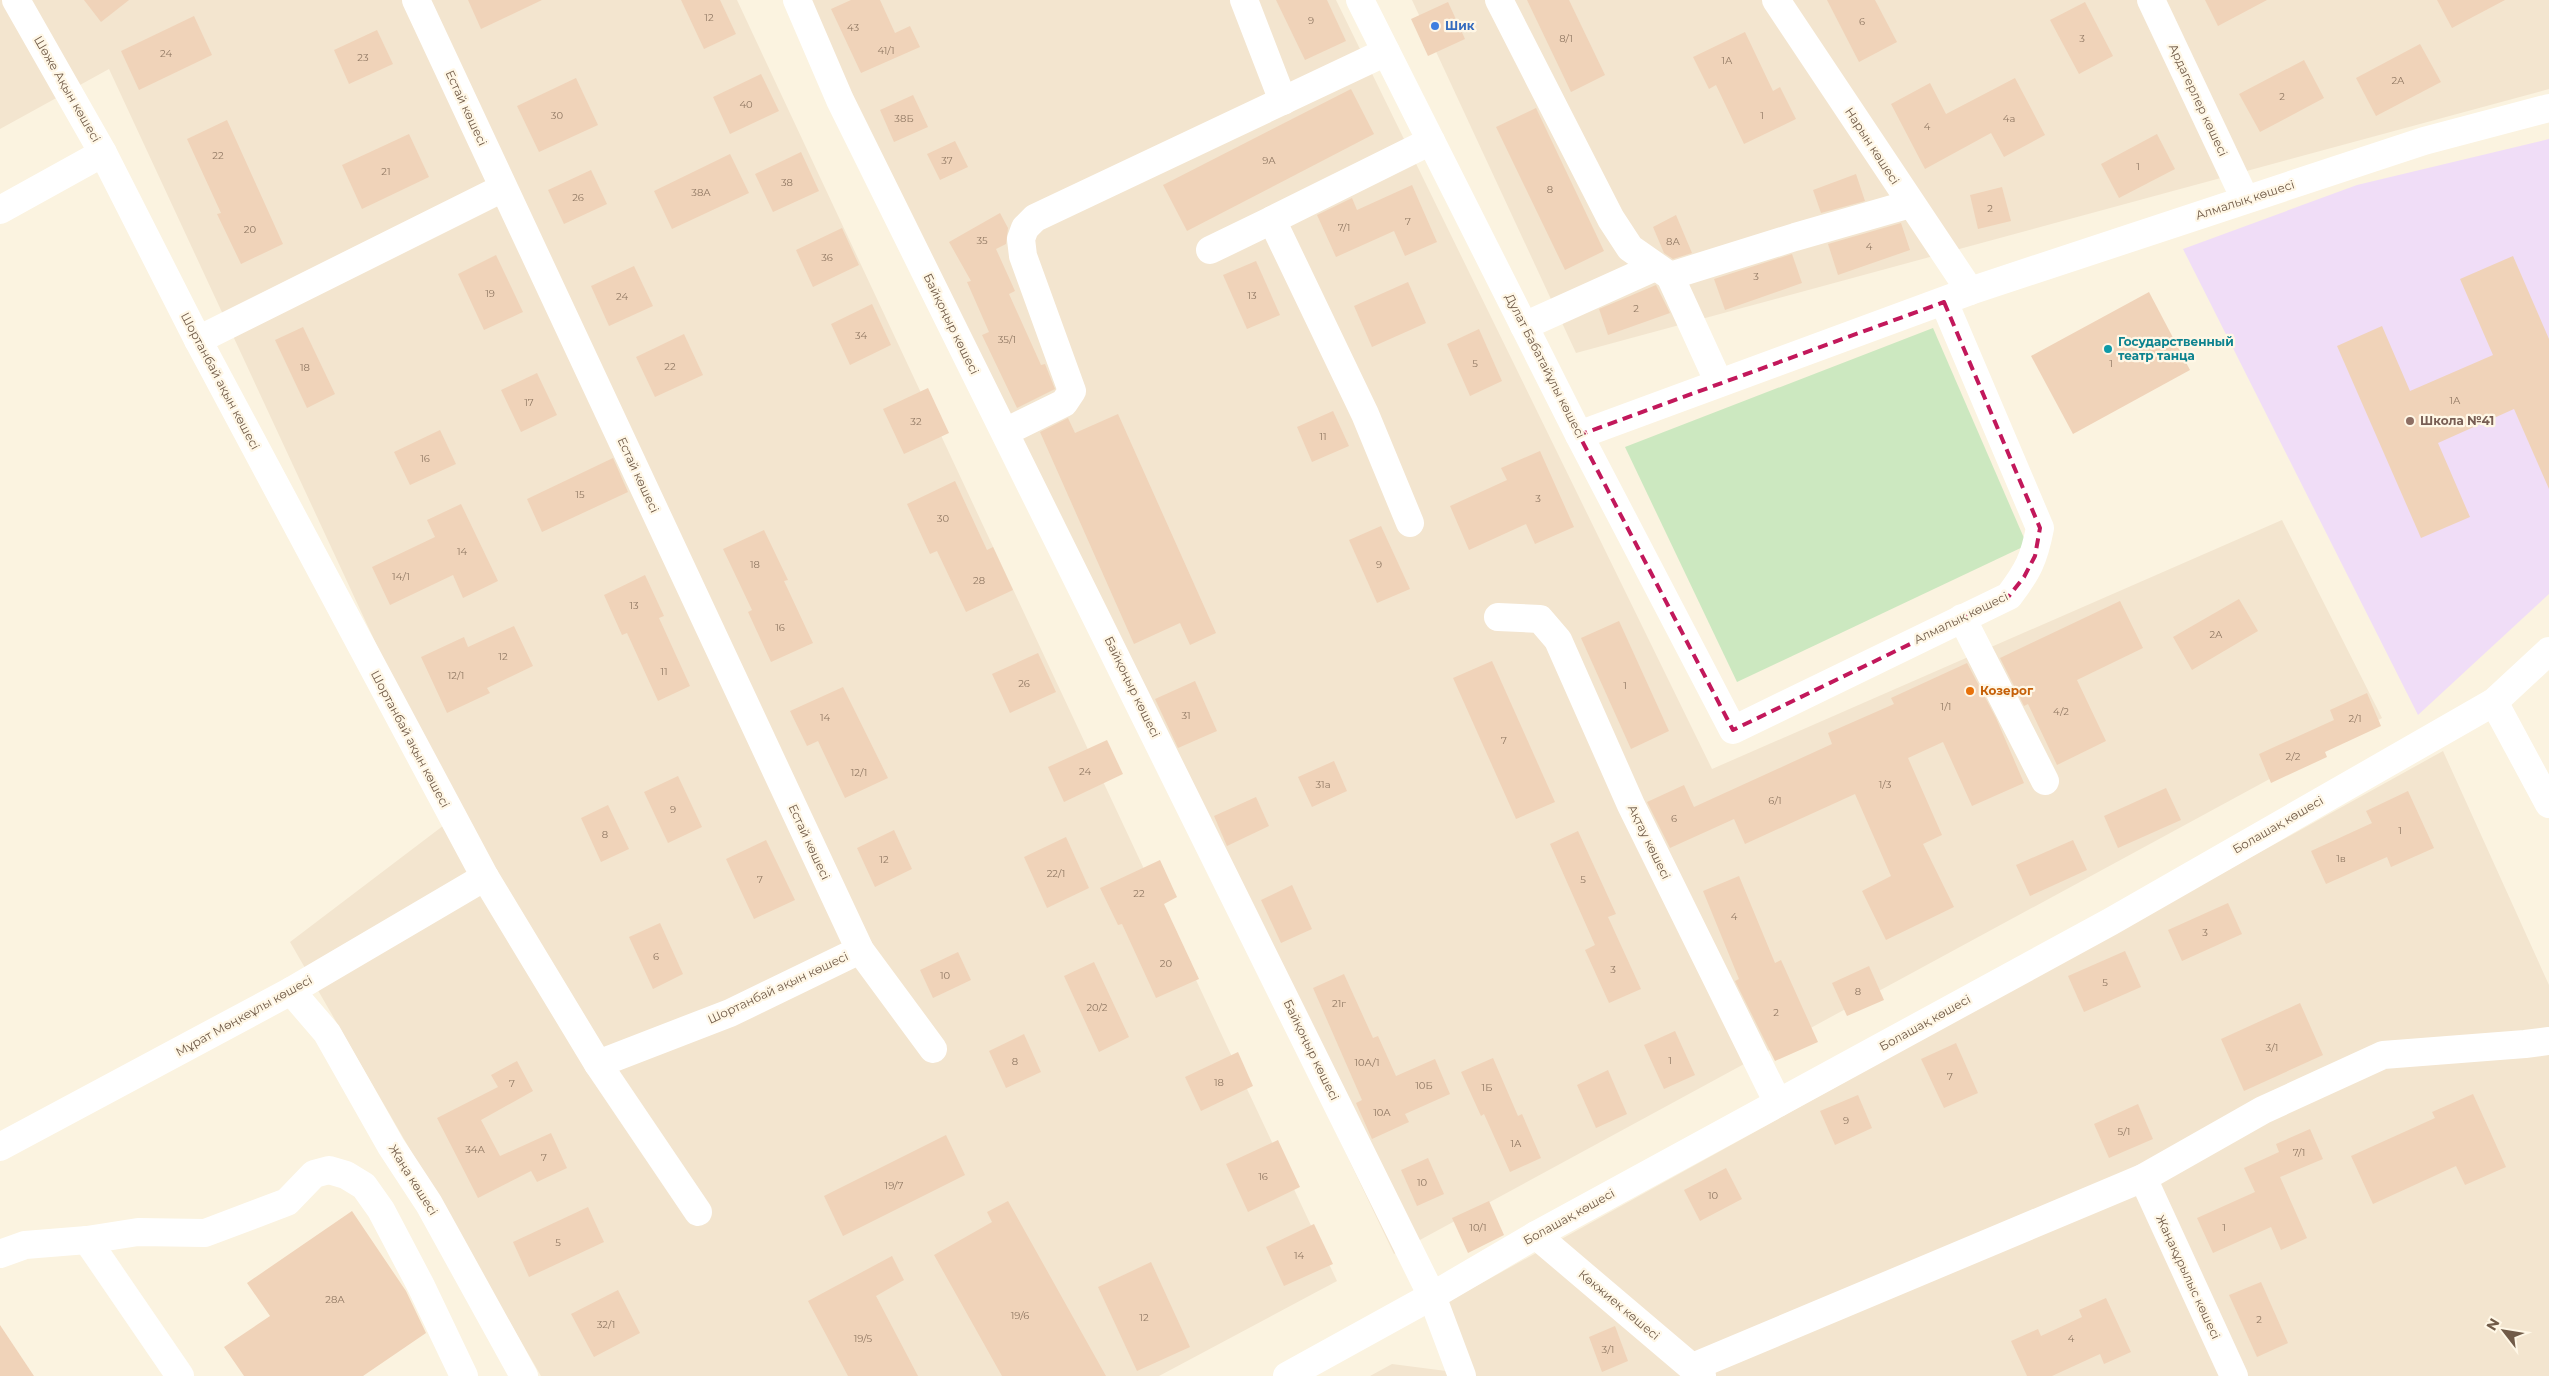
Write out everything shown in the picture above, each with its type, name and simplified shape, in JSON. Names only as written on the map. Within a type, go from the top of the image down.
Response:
[{"type":"street","name":"Шөже Ақын көшесі","points":[[0,210],[103,153],[16,0]]},
{"type":"street","name":"Естай көшесі","points":[[416,0],[860,950],[933,1049]]},
{"type":"street","name":"Байқоңыр көшесі","points":[[797,0],[840,100],[1432,1296],[1462,1376]]},
{"type":"street","points":[[1244,0],[1283,101]]},
{"type":"street","name":"Дулат Бабатайұлы көшесі","points":[[1360,0],[1579,435],[1733,730]]},
{"type":"street","points":[[1499,0],[1611,219],[1630,248],[1663,272],[1719,383]]},
{"type":"street","name":"Нарын көшесі","points":[[1776,0],[1910,204],[1970,291]]},
{"type":"street","name":"Ардагерлер көшесі","points":[[2151,0],[2245,199]]},
{"type":"street","points":[[1005,432],[1064,403],[1072,391],[1023,256],[1021,239],[1025,228],[1048,211],[1386,52]]},
{"type":"street","name":"Алмалық көшесі","points":[[1579,435],[1970,291],[2424,141],[2549,108]]},
{"type":"street","points":[[1210,250],[1430,141]]},
{"type":"street","name":"Шортанбай ақын көшесі","points":[[103,153],[198,340],[485,878],[598,1064],[730,1013],[860,950]]},
{"type":"street","points":[[198,340],[503,188]]},
{"type":"street","points":[[1524,326],[1663,272],[1910,204]]},
{"type":"street","points":[[1272,220],[1365,414],[1410,523]]},
{"type":"street","name":"Алмалық көшесі","points":[[1733,730],[2009,596],[2024,577],[2035,556],[2040,528],[1944,302]]},
{"type":"street","name":"Ақтау көшесі","points":[[1498,618],[1540,619],[1558,640],[1631,805],[1778,1103]]},
{"type":"street","points":[[1962,618],[2045,781]]},
{"type":"street","name":"Болашақ көшесі","points":[[1287,1376],[1432,1296],[1536,1235],[2110,922],[2494,702],[2549,651]]},
{"type":"street","points":[[2494,702],[2549,804]]},
{"type":"street","name":"Мұрат Мөңкеұлы көшесі","points":[[0,1147],[292,991],[485,878]]},
{"type":"street","name":"Жаңа көшесі","points":[[292,991],[328,1033],[358,1092],[429,1204],[524,1376]]},
{"type":"street","points":[[1697,1372],[2143,1178],[2263,1110],[2383,1055],[2549,1041]]},
{"type":"street","points":[[598,1064],[698,1212]]},
{"type":"street","points":[[0,1254],[25,1245],[87,1240],[138,1232],[205,1233],[287,1202],[314,1174],[329,1170],[346,1175],[364,1186],[381,1210],[464,1376]]},
{"type":"street","name":"Жаңақұрылыс көшесі","points":[[2143,1178],[2234,1376]]},
{"type":"street","name":"Көкжиек көшесі","points":[[1536,1235],[1697,1372]]},
{"type":"street","points":[[87,1240],[180,1376]]},
{"type":"highlighted area","points":[[1944,302],[2040,528],[2035,556],[2024,577],[2009,596],[1733,730],[1579,435]]},
{"type":"shaded area","points":[[0,0],[737,0],[1337,1281],[1159,1376],[541,1376],[290,942],[456,816],[109,69],[0,129]]},
{"type":"shaded area","points":[[794,0],[1336,0],[1712,769],[2282,520],[2382,718],[1394,1254]]},
{"type":"shaded area","points":[[1412,0],[2549,0],[2549,89],[1576,353]]},
{"type":"shaded area","name":"Школа №41","points":[[2549,139],[2549,594],[2418,715],[2183,249],[2357,185]]},
{"type":"shaded area","points":[[2443,751],[2549,985],[2549,1376],[1370,1376],[1392,1364],[1454,1372],[1433,1310]]},
{"type":"green space","points":[[1933,328],[2027,545],[1737,682],[1625,447]]},
{"type":"building","points":[[84,0],[129,0],[101,22]]},
{"type":"building","points":[[468,0],[542,0],[481,29]]},
{"type":"building","points":[[681,0],[720,0],[736,34],[704,49]]},
{"type":"building","points":[[851,0],[880,0],[895,33],[910,26],[920,47],[861,73],[831,9]]},
{"type":"building","points":[[1276,0],[1327,0],[1346,41],[1305,60]]},
{"type":"building","points":[[1527,0],[1569,0],[1605,75],[1571,92]]},
{"type":"building","points":[[1827,0],[1875,0],[1897,42],[1859,62]]},
{"type":"building","points":[[2205,0],[2267,0],[2218,26]]},
{"type":"building","points":[[2437,0],[2505,0],[2452,28]]},
{"type":"building","points":[[1448,2],[1465,39],[1428,56],[1411,19]]},
{"type":"building","points":[[2085,2],[2113,56],[2079,74],[2050,20]]},
{"type":"building","points":[[194,16],[212,55],[139,90],[121,51]]},
{"type":"building","points":[[377,30],[393,64],[349,84],[334,50]]},
{"type":"building","points":[[1745,32],[1773,91],[1780,87],[1796,119],[1744,144],[1716,85],[1709,89],[1693,57]]},
{"type":"building","points":[[2420,44],[2441,82],[2376,116],[2356,78]]},
{"type":"building","points":[[2304,60],[2324,98],[2260,132],[2239,94]]},
{"type":"building","points":[[761,74],[779,111],[730,134],[713,97]]},
{"type":"building","points":[[576,78],[598,125],[539,152],[517,106]]},
{"type":"building","points":[[2015,78],[2045,135],[2004,157],[1991,133],[1925,169],[1891,104],[1930,83],[1946,114]]},
{"type":"building","points":[[1351,89],[1374,134],[1187,231],[1163,185]]},
{"type":"building","points":[[913,95],[928,127],[894,142],[880,110]]},
{"type":"building","points":[[1536,108],[1604,251],[1565,270],[1496,127]]},
{"type":"building","points":[[227,120],[283,244],[241,264],[217,214],[221,213],[187,139]]},
{"type":"building","points":[[409,134],[429,177],[362,209],[342,165]]},
{"type":"building","points":[[2157,134],[2175,169],[2119,198],[2101,164]]},
{"type":"building","points":[[955,141],[968,167],[940,180],[927,154]]},
{"type":"building","points":[[801,152],[819,191],[773,212],[755,174]]},
{"type":"building","points":[[730,154],[749,193],[672,229],[654,191]]},
{"type":"building","points":[[591,170],[607,204],[564,224],[548,190]]},
{"type":"building","points":[[1856,174],[1865,201],[1821,213],[1813,190]]},
{"type":"building","points":[[1412,185],[1437,242],[1405,256],[1394,231],[1336,257],[1317,215],[1352,198],[1357,210]]},
{"type":"building","points":[[2002,187],[2011,221],[1978,229],[1970,195]]},
{"type":"building","points":[[1000,213],[1008,228],[1006,244],[996,249],[1015,291],[1009,294],[1041,365],[1045,364],[1055,389],[1017,408],[982,335],[989,332],[967,282],[971,281],[949,242]]},
{"type":"building","points":[[1676,215],[1692,253],[1673,259],[1664,253],[1653,227]]},
{"type":"building","points":[[1901,223],[1910,250],[1838,275],[1828,244]]},
{"type":"building","points":[[842,228],[859,265],[813,287],[796,250]]},
{"type":"building","points":[[1792,254],[1802,283],[1725,310],[1714,279]]},
{"type":"building","points":[[496,255],[523,312],[484,330],[458,274]]},
{"type":"building","points":[[2513,256],[2549,339],[2549,489],[2514,409],[2438,443],[2470,517],[2421,538],[2337,346],[2382,326],[2410,391],[2493,355],[2460,279]]},
{"type":"building","points":[[1256,261],[1280,315],[1247,329],[1223,275]]},
{"type":"building","points":[[634,266],[653,306],[609,326],[591,286]]},
{"type":"building","points":[[1408,282],[1426,323],[1372,347],[1354,306]]},
{"type":"building","points":[[1656,285],[1670,313],[1608,335],[1599,309]]},
{"type":"building","points":[[2149,292],[2190,370],[2073,434],[2031,356]]},
{"type":"building","points":[[872,304],[891,345],[850,365],[831,324]]},
{"type":"building","points":[[303,327],[335,394],[307,408],[275,340]]},
{"type":"building","points":[[1479,329],[1502,381],[1470,396],[1447,344]]},
{"type":"building","points":[[684,334],[703,375],[655,397],[636,357]]},
{"type":"building","points":[[537,373],[557,415],[521,432],[501,390]]},
{"type":"building","points":[[928,388],[949,433],[904,454],[883,409]]},
{"type":"building","points":[[1333,411],[1349,446],[1312,462],[1297,427]]},
{"type":"building","points":[[1118,414],[1216,633],[1190,645],[1180,623],[1134,644],[1040,432],[1068,418],[1075,433]]},
{"type":"building","points":[[440,430],[456,464],[410,485],[394,452]]},
{"type":"building","points":[[1540,451],[1574,527],[1535,544],[1526,524],[1469,550],[1450,506],[1507,480],[1501,468]]},
{"type":"building","points":[[613,458],[628,492],[542,532],[527,499]]},
{"type":"building","points":[[955,481],[987,550],[993,547],[1013,590],[966,612],[937,551],[930,554],[907,504]]},
{"type":"building","points":[[461,504],[498,581],[463,598],[453,575],[390,605],[372,567],[435,537],[427,520]]},
{"type":"building","points":[[1381,526],[1410,589],[1377,603],[1349,540]]},
{"type":"building","points":[[764,530],[788,580],[784,581],[813,643],[771,662],[748,612],[752,610],[723,549]]},
{"type":"building","points":[[645,575],[664,616],[659,618],[690,686],[658,701],[627,633],[622,635],[604,595]]},
{"type":"building","points":[[2239,599],[2258,631],[2192,670],[2173,637]]},
{"type":"building","points":[[2120,601],[2143,648],[2077,680],[2106,741],[2057,765],[2028,704],[2024,706],[2000,658]]},
{"type":"building","points":[[1619,621],[1669,731],[1631,749],[1581,638]]},
{"type":"building","points":[[514,626],[533,666],[487,688],[490,693],[447,713],[421,657],[464,637],[468,647]]},
{"type":"building","points":[[1038,653],[1056,692],[1010,713],[992,674]]},
{"type":"building","points":[[1492,661],[1555,802],[1516,819],[1453,678]]},
{"type":"building","points":[[1967,663],[1996,718],[2024,783],[1972,806],[1943,742],[1908,758],[1942,835],[1923,844],[1954,907],[1886,940],[1862,891],[1891,876],[1855,794],[1745,844],[1734,819],[1670,848],[1647,802],[1684,785],[1694,807],[1832,744],[1828,733],[1894,704],[1891,698]]},
{"type":"building","points":[[1195,681],[1217,731],[1178,748],[1155,699]]},
{"type":"building","points":[[843,687],[888,778],[845,798],[818,741],[807,746],[790,711]]},
{"type":"building","points":[[2367,693],[2381,726],[2325,752],[2327,757],[2271,783],[2259,754],[2334,720],[2330,710]]},
{"type":"building","points":[[1107,740],[1123,774],[1064,802],[1048,767]]},
{"type":"building","points":[[1334,761],[1347,791],[1312,807],[1298,777]]},
{"type":"building","points":[[678,776],[702,827],[668,843],[644,792]]},
{"type":"building","points":[[2166,788],[2181,820],[2118,848],[2104,816]]},
{"type":"building","points":[[2408,791],[2434,848],[2391,867],[2387,857],[2326,884],[2311,851],[2372,823],[2366,811]]},
{"type":"building","points":[[1256,797],[1269,826],[1227,846],[1214,816]]},
{"type":"building","points":[[608,805],[629,849],[601,862],[581,818]]},
{"type":"building","points":[[894,830],[912,869],[875,887],[857,848]]},
{"type":"building","points":[[1578,831],[1616,914],[1608,917],[1641,989],[1609,1003],[1585,950],[1595,945],[1550,844]]},
{"type":"building","points":[[1066,837],[1089,888],[1047,908],[1024,857]]},
{"type":"building","points":[[766,840],[795,900],[754,919],[726,859]]},
{"type":"building","points":[[2073,840],[2087,870],[2030,896],[2016,865]]},
{"type":"building","points":[[1160,860],[1177,897],[1164,904],[1199,979],[1156,998],[1122,924],[1118,925],[1100,888]]},
{"type":"building","points":[[1739,876],[1775,963],[1781,960],[1818,1042],[1775,1061],[1735,981],[1739,979],[1703,891]]},
{"type":"building","points":[[1292,885],[1312,929],[1281,943],[1261,900]]},
{"type":"building","points":[[2228,903],[2242,934],[2182,961],[2168,930]]},
{"type":"building","points":[[660,923],[683,974],[653,989],[629,937]]},
{"type":"building","points":[[2125,951],[2141,987],[2084,1012],[2068,976]]},
{"type":"building","points":[[958,952],[971,980],[933,998],[920,970]]},
{"type":"building","points":[[1094,962],[1129,1037],[1099,1052],[1064,976]]},
{"type":"building","points":[[1869,966],[1884,1000],[1847,1016],[1832,983]]},
{"type":"building","points":[[1344,974],[1373,1038],[1378,1036],[1396,1076],[1435,1059],[1450,1094],[1405,1114],[1409,1122],[1372,1139],[1356,1103],[1362,1100],[1313,988]]},
{"type":"building","points":[[2300,1003],[2323,1055],[2244,1091],[2221,1039]]},
{"type":"building","points":[[1675,1031],[1695,1075],[1664,1089],[1644,1045]]},
{"type":"building","points":[[1024,1034],[1041,1072],[1006,1088],[989,1051]]},
{"type":"building","points":[[1956,1043],[1978,1093],[1944,1108],[1921,1059]]},
{"type":"building","points":[[1238,1052],[1253,1086],[1201,1111],[1185,1077]]},
{"type":"building","points":[[1493,1058],[1518,1116],[1522,1114],[1541,1158],[1510,1172],[1484,1114],[1481,1116],[1461,1072]]},
{"type":"building","points":[[517,1061],[533,1091],[481,1120],[500,1156],[551,1133],[567,1168],[537,1182],[531,1171],[478,1198],[437,1118],[498,1087],[491,1075]]},
{"type":"building","points":[[1608,1070],[1627,1114],[1596,1128],[1577,1085]]},
{"type":"building","points":[[2473,1094],[2506,1167],[2465,1185],[2456,1166],[2373,1204],[2351,1156],[2435,1118],[2432,1112]]},
{"type":"building","points":[[1858,1095],[1872,1128],[1835,1145],[1820,1111]]},
{"type":"building","points":[[2138,1104],[2153,1139],[2109,1158],[2094,1124]]},
{"type":"building","points":[[2310,1129],[2323,1159],[2280,1177],[2307,1238],[2281,1250],[2271,1227],[2213,1253],[2197,1218],[2255,1192],[2244,1168],[2279,1152],[2276,1144]]},
{"type":"building","points":[[946,1135],[965,1175],[843,1236],[824,1196]]},
{"type":"building","points":[[1278,1140],[1300,1187],[1248,1212],[1226,1164]]},
{"type":"building","points":[[1428,1158],[1444,1194],[1417,1206],[1401,1170]]},
{"type":"building","points":[[1726,1168],[1742,1199],[1700,1221],[1684,1190]]},
{"type":"building","points":[[1008,1201],[1106,1376],[1002,1376],[934,1255],[992,1222],[987,1212]]},
{"type":"building","points":[[1489,1201],[1504,1235],[1468,1253],[1452,1218]]},
{"type":"building","points":[[588,1207],[604,1242],[529,1277],[513,1242]]},
{"type":"building","points":[[352,1211],[406,1291],[426,1333],[363,1376],[244,1376],[224,1347],[270,1316],[247,1283]]},
{"type":"building","points":[[1314,1224],[1333,1264],[1284,1286],[1266,1247]]},
{"type":"building","points":[[892,1256],[904,1280],[876,1296],[918,1376],[848,1376],[808,1301]]},
{"type":"building","points":[[1151,1262],[1190,1347],[1137,1371],[1098,1287]]},
{"type":"building","points":[[2261,1282],[2288,1343],[2257,1357],[2229,1295]]},
{"type":"building","points":[[618,1290],[640,1333],[594,1357],[571,1314]]},
{"type":"building","points":[[2106,1298],[2131,1352],[2104,1364],[2100,1354],[2052,1376],[2027,1376],[2011,1341],[2038,1329],[2041,1336],[2082,1317],[2079,1310]]},
{"type":"building","points":[[0,1325],[34,1376],[0,1376]]},
{"type":"building","points":[[1615,1326],[1628,1361],[1602,1372],[1589,1337]]},
{"type":"place","name":"Шик","points":[[1435,26]]},
{"type":"place","name":"Государственный театр танца","points":[[2108,349]]},
{"type":"place","name":"Школа №41","points":[[2410,421]]},
{"type":"place","name":"Козерог","points":[[1970,691]]}]
